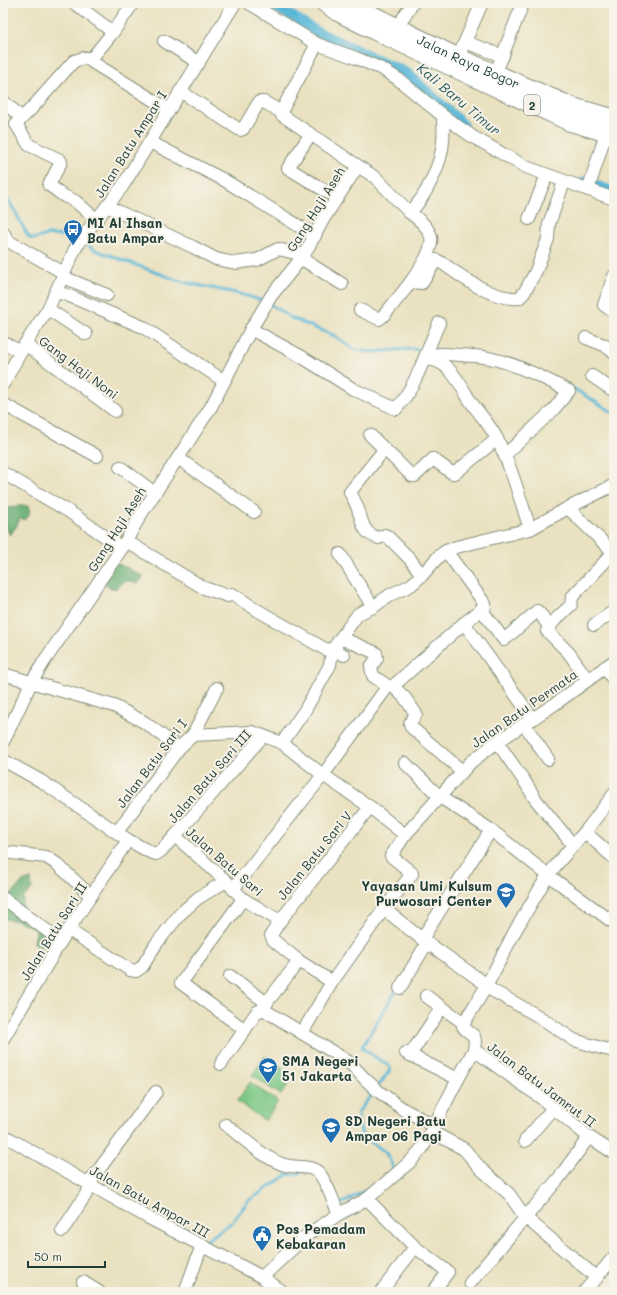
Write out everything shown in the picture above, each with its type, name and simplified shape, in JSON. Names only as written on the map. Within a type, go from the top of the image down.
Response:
[{"type":"highway","name":"Jalan Raya Bogor","points":[[324,3],[362,25],[459,56]]},
{"type":"highway","name":"Jalan Raya Bogor","points":[[349,3],[459,56],[493,79],[574,107],[611,129]]},
{"type":"street","points":[[74,3],[113,32]]},
{"type":"street","name":"Jalan Batu Ampar I","points":[[3,384],[23,348],[48,309],[75,249],[122,187],[236,3]]},
{"type":"street","points":[[249,3],[317,44],[382,69],[398,79],[443,116],[473,137],[519,163],[564,182],[589,185],[614,199]]},
{"type":"street","points":[[397,27],[413,3]]},
{"type":"street","points":[[482,3],[459,56],[503,56]]},
{"type":"street","points":[[493,79],[523,3]]},
{"type":"street","points":[[92,58],[113,32],[131,6]]},
{"type":"street","points":[[164,41],[199,63]]},
{"type":"street","points":[[281,112],[317,44]]},
{"type":"street","points":[[19,121],[74,61],[84,58],[92,58]]},
{"type":"street","points":[[92,58],[92,62],[169,110]]},
{"type":"street","name":"Gang Haji Aseh","points":[[3,742],[31,683],[45,660],[124,545],[155,493],[211,407],[250,329],[268,301],[303,257],[324,218],[358,166],[321,140],[310,135],[282,116],[281,112],[264,102],[259,102],[243,129],[240,130],[180,92]]},
{"type":"street","points":[[3,101],[19,121],[29,144],[60,160],[49,185],[64,196],[75,201],[97,220]]},
{"type":"street","points":[[409,212],[414,208],[428,188],[440,161],[443,142],[443,116]]},
{"type":"street","points":[[589,185],[611,129]]},
{"type":"street","points":[[310,135],[288,168],[337,198]]},
{"type":"street","points":[[150,142],[224,180],[315,236]]},
{"type":"street","points":[[358,166],[376,178],[427,228],[431,239],[429,253],[411,282],[379,319],[360,310]]},
{"type":"street","points":[[529,219],[547,175]]},
{"type":"street","points":[[411,282],[422,283],[437,260],[476,286],[503,296],[519,298],[524,293],[536,271],[548,239],[549,224],[564,182]]},
{"type":"street","points":[[108,206],[216,259],[235,263],[257,260],[278,249],[303,257],[342,284]]},
{"type":"street","points":[[3,232],[8,241],[64,275],[107,295]]},
{"type":"street","points":[[609,308],[614,276]]},
{"type":"street","points":[[56,292],[67,295],[143,327],[224,381]]},
{"type":"street","points":[[48,309],[86,334]]},
{"type":"street","points":[[250,329],[302,357],[353,389],[396,409],[404,399],[426,355],[439,323]]},
{"type":"street","points":[[586,338],[614,352]]},
{"type":"street","name":"Gang Haji Noni","points":[[3,342],[23,348],[115,412]]},
{"type":"street","points":[[426,355],[446,354],[488,358],[509,364],[546,379],[569,391],[553,410],[505,455]]},
{"type":"street","points":[[426,355],[436,360],[454,375],[497,439],[505,455],[530,529]]},
{"type":"street","points":[[592,376],[614,390]]},
{"type":"street","points":[[3,404],[97,456]]},
{"type":"street","points":[[370,435],[412,476],[415,476],[433,459],[453,473],[497,439]]},
{"type":"street","points":[[384,450],[350,492],[360,512],[360,518],[366,530],[370,534],[379,538],[385,535],[388,536],[410,559],[422,575]]},
{"type":"street","points":[[178,458],[254,512]]},
{"type":"street","points":[[120,467],[155,493]]},
{"type":"street","points":[[3,473],[124,545],[204,588],[228,596],[232,594],[325,649],[337,652]]},
{"type":"street","points":[[282,744],[305,710],[358,614],[373,607],[390,595],[411,585],[446,550],[530,529],[614,485]]},
{"type":"street","points":[[568,508],[614,553],[572,598],[571,605],[549,627],[547,631],[569,653],[588,680]]},
{"type":"street","points":[[69,930],[130,970],[136,971],[142,967],[156,944],[180,914],[198,898],[230,885],[323,775],[390,686],[485,607],[485,604],[446,550]]},
{"type":"street","points":[[340,554],[373,607]]},
{"type":"street","points":[[481,609],[504,640],[537,611],[549,627]]},
{"type":"street","points":[[594,625],[614,611]]},
{"type":"street","points":[[464,623],[529,721],[548,759]]},
{"type":"street","points":[[345,640],[376,653],[377,658],[371,667],[373,676],[390,686],[405,698],[416,714],[410,723],[411,727],[462,772]]},
{"type":"street","points":[[609,664],[614,681]]},
{"type":"street","name":"Jalan Batu Permata","points":[[384,909],[412,874],[391,856],[405,835],[471,762],[497,742],[609,664]]},
{"type":"street","points":[[3,674],[114,706],[144,722],[179,748]]},
{"type":"street","name":"Jalan Batu Sari I","points":[[117,832],[179,748],[193,735],[217,688]]},
{"type":"street","points":[[193,735],[253,732],[282,744],[323,775],[370,807],[405,835]]},
{"type":"street","name":"Jalan Batu Sari III","points":[[175,836],[263,736]]},
{"type":"street","points":[[497,742],[526,782],[536,800],[573,845]]},
{"type":"street","name":"Jalan Batu Sari","points":[[3,761],[41,781],[128,840],[150,852],[156,854],[161,851],[175,836],[244,899],[280,921]]},
{"type":"street","points":[[405,763],[440,797],[491,830],[548,875],[614,923]]},
{"type":"street","points":[[262,1277],[336,1208],[367,1199],[411,1161],[423,1148],[474,1050],[474,1036],[465,1029],[463,1026],[464,1023],[548,875],[585,832],[614,794]]},
{"type":"street","name":"Jalan Batu Sari V","points":[[280,921],[370,807]]},
{"type":"street","points":[[400,988],[425,941],[491,830]]},
{"type":"street","points":[[585,832],[614,858]]},
{"type":"street","name":"Jalan Batu Sari II","points":[[3,1039],[61,941],[128,840]]},
{"type":"street","points":[[3,852],[46,857],[57,864],[91,896]]},
{"type":"street","points":[[3,898],[61,941]]},
{"type":"street","points":[[244,899],[181,983],[245,1030]]},
{"type":"street","points":[[302,1033],[332,982],[384,909],[486,986],[538,1016],[574,1040],[614,1051]]},
{"type":"street","points":[[280,921],[270,936],[273,940],[299,961],[332,982]]},
{"type":"street","points":[[221,1064],[257,1012],[266,1006],[299,961]]},
{"type":"street","points":[[230,976],[266,1006],[266,1011],[349,1062],[377,1090],[464,1150],[509,1194],[525,1217],[597,1278]]},
{"type":"street","points":[[426,996],[464,1023]]},
{"type":"street","points":[[442,1007],[408,1054],[458,1079]]},
{"type":"street","name":"Jalan Batu Jamrut II","points":[[474,1050],[553,1108],[589,1137],[612,1148]]},
{"type":"street","points":[[62,1231],[90,1184],[156,1092]]},
{"type":"street","points":[[525,1141],[553,1108]]},
{"type":"street","points":[[226,1125],[278,1163],[287,1166],[309,1168],[317,1172],[336,1208]]},
{"type":"street","name":"Jalan Batu Ampar III","points":[[3,1135],[147,1216],[262,1277],[275,1290]]},
{"type":"street","points":[[470,1283],[559,1178],[589,1137]]},
{"type":"street","points":[[367,1199],[415,1247],[448,1272],[432,1292]]},
{"type":"street","points":[[185,1292],[205,1247]]},
{"type":"street","points":[[383,1289],[415,1247]]},
{"type":"street","points":[[584,1292],[614,1257]]},
{"type":"street","points":[[83,1282],[99,1292]]},
{"type":"green space","points":[[3,500],[9,508],[24,505],[29,507],[28,517],[25,520],[20,518],[10,535],[6,528],[3,527]]},
{"type":"green space","points":[[112,562],[128,568],[144,577],[137,584],[131,581],[126,581],[116,589],[111,588],[101,581]]},
{"type":"green space","points":[[31,879],[32,889],[23,898],[23,910],[53,936],[48,943],[41,947],[34,943],[36,929],[18,921],[3,919],[4,905],[8,898],[22,882]]},
{"type":"green space","points":[[265,1056],[294,1076],[281,1095],[252,1075]]},
{"type":"green space","points":[[250,1082],[278,1102],[265,1121],[237,1101]]},
{"type":"waterway","name":"Kali Baru Timur","points":[[270,3],[317,32],[408,74],[463,125]]},
{"type":"waterway","name":"Kali Baru Timur","points":[[584,182],[614,192]]},
{"type":"waterway","points":[[3,193],[12,206],[28,236],[32,239],[48,235],[75,236],[79,239]]},
{"type":"waterway","points":[[83,242],[95,250],[177,280],[232,292],[265,302]]},
{"type":"waterway","points":[[270,304],[291,318],[335,336],[355,350],[371,352],[409,349],[424,350]]},
{"type":"waterway","points":[[571,387],[614,413]]},
{"type":"waterway","points":[[378,1087],[390,1070],[389,1066],[362,1048],[397,989]]},
{"type":"waterway","points":[[374,1092],[358,1112],[358,1121],[362,1135],[386,1153],[393,1167],[392,1172]]},
{"type":"waterway","points":[[205,1244],[206,1241],[233,1221],[248,1201],[289,1174],[293,1175],[303,1172]]},
{"type":"waterway","points":[[337,1204],[345,1202],[373,1186]]},
{"type":"place","name":"MI Al Ihsan Batu Ampar","points":[[73,246]]},
{"type":"place","name":"Yayasan Umi Kulsum Purwosari Center","points":[[506,909]]},
{"type":"place","name":"SMA Negeri 51 Jakarta","points":[[268,1084]]},
{"type":"place","name":"SD Negeri Batu Ampar 06 Pagi","points":[[331,1144]]},
{"type":"place","name":"Pos Pemadam Kebakaran","points":[[262,1252]]}]
